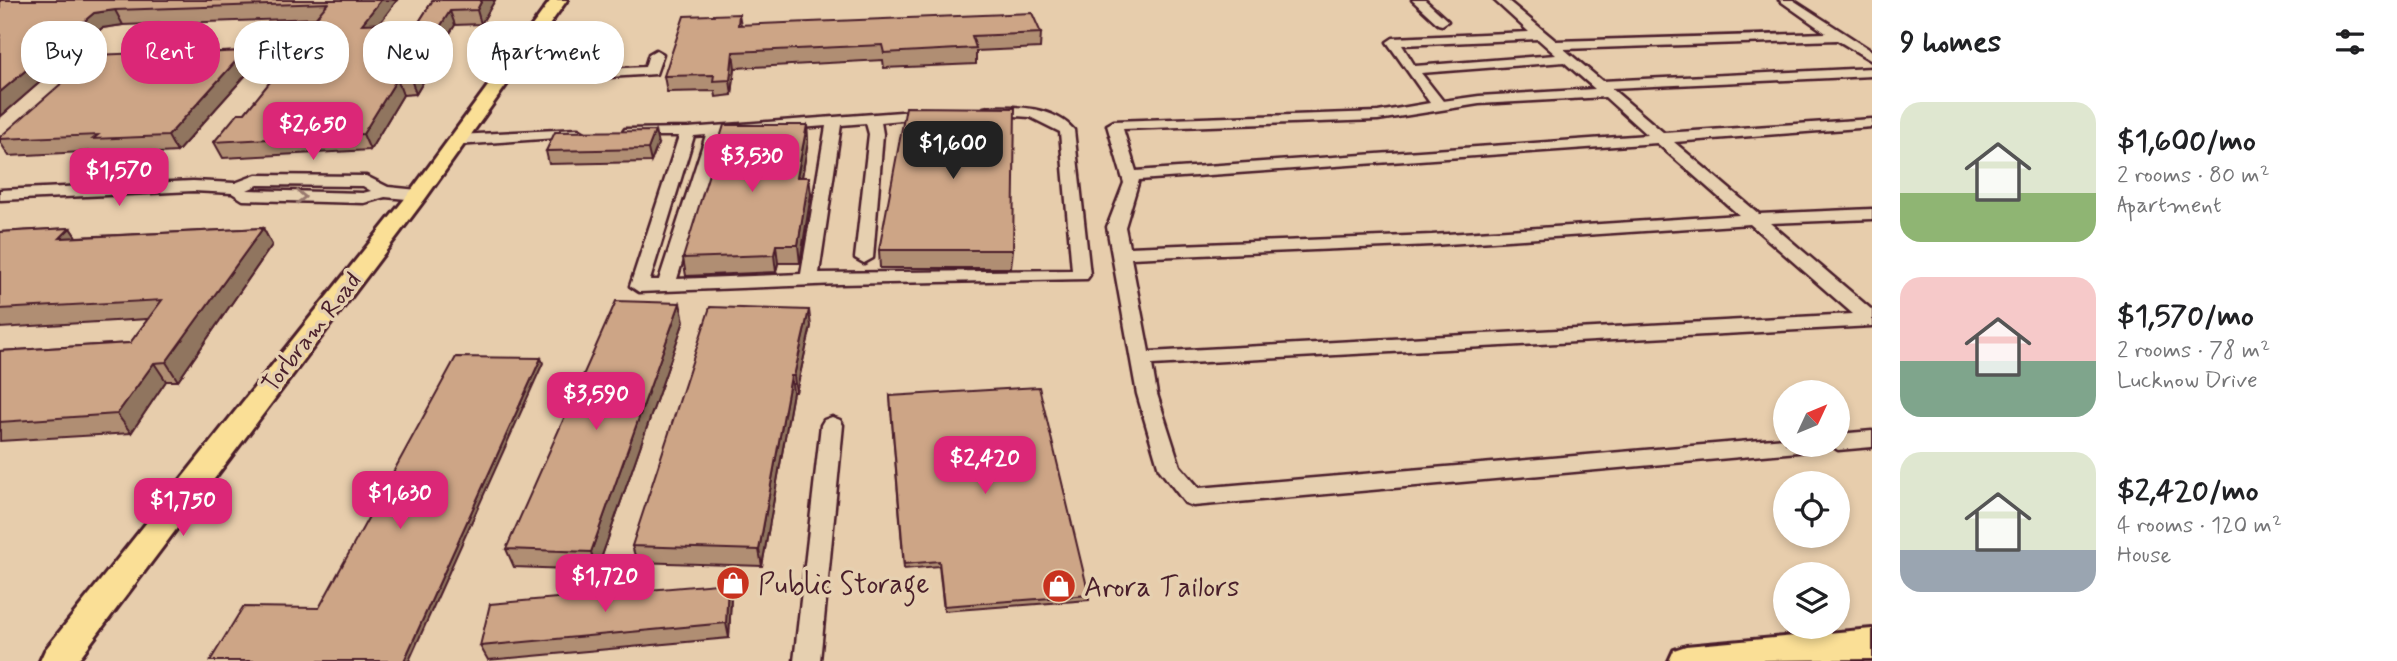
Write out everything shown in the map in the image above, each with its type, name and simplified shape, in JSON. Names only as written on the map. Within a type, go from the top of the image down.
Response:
[{"type":"main road","name":"Torbram Road","points":[[61,657],[418,195],[559,0]]},
{"type":"main road","points":[[1686,661],[1872,644]]},
{"type":"street","points":[[1418,0],[1442,21]]},
{"type":"street","points":[[1500,0],[1656,137],[1872,320]]},
{"type":"street","points":[[1785,0],[1872,57]]},
{"type":"street","points":[[1439,106],[1410,70],[1393,42],[1540,35]]},
{"type":"street","points":[[1552,45],[1841,36]]},
{"type":"street","points":[[624,72],[651,71],[656,54]]},
{"type":"street","points":[[1410,70],[1567,58]]},
{"type":"street","points":[[1773,447],[1193,497],[1170,469],[1147,394],[1116,227],[1132,183],[1114,125],[1378,116],[1479,100],[1602,89],[1872,72]]},
{"type":"street","points":[[688,132],[639,286],[809,279],[1082,275],[1067,130],[1059,122],[1036,114],[1011,110],[970,112]]},
{"type":"street","points":[[457,140],[606,132],[688,132],[942,113]]},
{"type":"street","points":[[864,258],[876,134],[873,120]]},
{"type":"street","points":[[809,279],[834,122]]},
{"type":"street","points":[[1130,176],[1872,123]]},
{"type":"street","points":[[666,285],[715,130]]},
{"type":"street","points":[[0,195],[193,186],[237,188],[243,195],[364,198],[384,192],[418,195]]},
{"type":"street","points":[[1121,253],[1432,240],[1872,214]]},
{"type":"street","points":[[1141,359],[1872,320]]},
{"type":"street","points":[[807,661],[832,425]]},
{"type":"street","points":[[1850,441],[1872,439]]},
{"type":"building","points":[[0,0],[381,0],[362,24],[363,84],[394,84],[363,134],[214,142],[238,113],[245,113],[268,84],[349,84],[349,21],[313,21],[328,3],[115,10],[94,13],[84,21],[21,21],[21,74],[0,92]]},
{"type":"building","points":[[433,0],[482,0],[477,10],[450,11],[444,21],[420,21]]},
{"type":"building","points":[[1032,13],[1041,33],[972,36],[976,48],[884,53],[882,45],[733,52],[730,80],[713,81],[714,75],[664,76],[684,16],[739,14],[738,25]]},
{"type":"building","points":[[220,52],[234,52],[234,63],[220,79]]},
{"type":"building","points":[[107,54],[121,54],[121,84],[215,84],[168,136],[93,139],[98,135],[0,139],[61,84],[107,84]]},
{"type":"building","points":[[906,107],[1015,108],[1013,250],[879,250]]},
{"type":"building","points":[[724,125],[807,125],[797,177],[809,177],[798,245],[776,245],[774,255],[683,258]]},
{"type":"building","points":[[655,131],[648,149],[546,151],[555,132]]},
{"type":"building","points":[[70,228],[60,238],[263,228],[166,362],[154,363],[117,414],[0,422],[0,351],[130,343],[162,300],[0,309],[0,232]]},
{"type":"building","points":[[616,301],[680,303],[591,552],[506,549]]},
{"type":"building","points":[[710,307],[809,310],[794,376],[791,376],[759,550],[632,546]]},
{"type":"building","points":[[456,357],[541,358],[404,661],[210,661],[243,607],[319,608]]},
{"type":"building","points":[[1039,387],[1089,595],[944,606],[939,561],[904,564],[890,396]]},
{"type":"building","points":[[728,583],[726,623],[480,646],[490,604]]},
{"type":"place","name":"Public Storage","points":[[733,583]]},
{"type":"place","name":"Arora Tailors","points":[[1059,586]]}]
